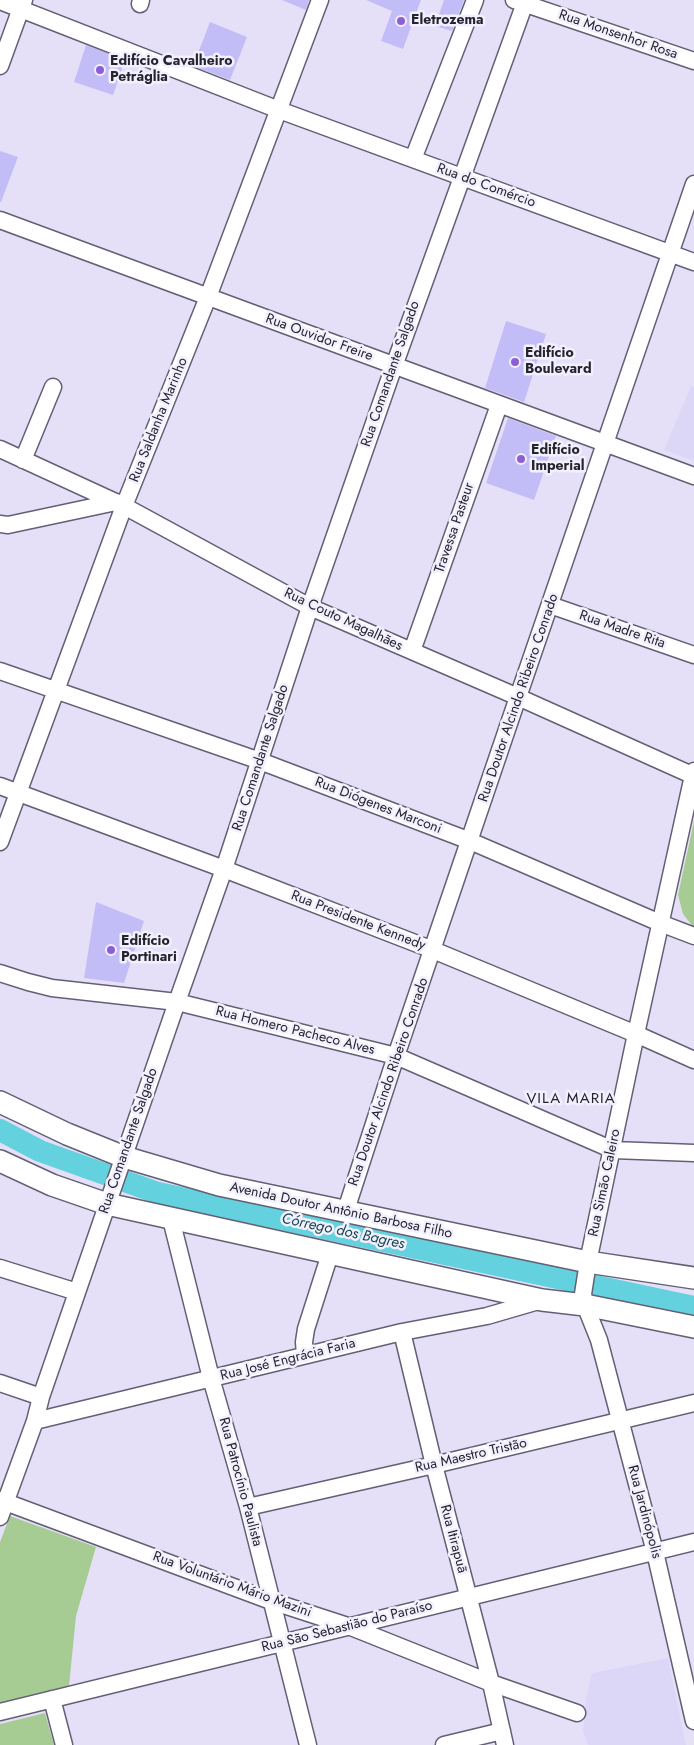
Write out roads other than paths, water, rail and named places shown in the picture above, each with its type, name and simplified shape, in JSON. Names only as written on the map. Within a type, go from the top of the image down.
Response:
[{"type":"main road","name":"Avenida Doutor Antônio Barbosa Filho","points":[[0,1102],[123,1161],[219,1185],[587,1266],[694,1278]]},
{"type":"main road","points":[[0,1161],[52,1185],[109,1197],[171,1219],[542,1300],[584,1300],[694,1327]]},
{"type":"street","name":"Rua Saldanha Marinho","points":[[0,842],[56,691],[120,504],[208,297],[320,0]]},
{"type":"street","points":[[414,159],[475,0]]},
{"type":"street","name":"Rua Monsenhor Rosa","points":[[521,1],[694,61]]},
{"type":"street","name":"Rua Comandante Salgado","points":[[2,1506],[34,1421],[176,1002],[224,869],[310,607],[521,1]]},
{"type":"street","name":"Rua do Comércio","points":[[0,2],[22,5],[279,110],[694,262]]},
{"type":"street","points":[[0,66],[22,5]]},
{"type":"street","name":"Rua Doutor Alcindo Ribeiro Conrado","points":[[345,1212],[396,1056],[694,184]]},
{"type":"street","name":"Rua Ouvidor Freire","points":[[0,220],[694,476]]},
{"type":"street","points":[[23,460],[53,387]]},
{"type":"street","name":"Travessa Pasteur","points":[[412,651],[499,405]]},
{"type":"street","name":"Rua Couto Magalhães","points":[[0,449],[120,504],[310,607],[694,774]]},
{"type":"street","points":[[0,524],[8,525],[120,504]]},
{"type":"street","name":"Rua Madre Rita","points":[[550,605],[694,655]]},
{"type":"street","name":"Rua Diógenes Marconi","points":[[0,671],[260,761],[470,841],[686,933]]},
{"type":"street","name":"Rua Simão Caleiro","points":[[584,1300],[587,1266],[668,886],[694,774]]},
{"type":"street","name":"Rua Presidente Kennedy","points":[[0,786],[224,869],[433,950],[694,1060]]},
{"type":"street","name":"Rua Simão Caleiro","points":[[668,886],[670,902],[675,916],[679,925],[686,933]]},
{"type":"street","points":[[656,945],[663,934],[686,933]]},
{"type":"street","name":"Rua Homero Pacheco Alves","points":[[0,973],[52,988],[176,1002],[396,1056],[613,1150],[694,1153]]},
{"type":"street","name":"Rua Patrocínio Paulista","points":[[171,1219],[211,1378],[248,1507],[308,1745]]},
{"type":"street","points":[[305,1355],[306,1329],[330,1254]]},
{"type":"street","points":[[0,1268],[77,1292]]},
{"type":"street","name":"Rua José Engrácia Faria","points":[[34,1421],[402,1332],[487,1316],[542,1300]]},
{"type":"street","name":"Rua Jardinópolis","points":[[584,1300],[599,1340],[690,1685],[694,1721]]},
{"type":"street","name":"Rua Itirapuã","points":[[402,1332],[434,1465],[491,1683],[503,1738]]},
{"type":"street","points":[[0,1383],[41,1397]]},
{"type":"street","name":"Rua Maestro Tristão","points":[[248,1507],[694,1403]]},
{"type":"street","name":"Rua Voluntário Mário Mazini","points":[[2,1506],[350,1627],[491,1683],[577,1713]]},
{"type":"street","name":"Rua São Sebastião do Paraíso","points":[[0,1712],[694,1542]]},
{"type":"street","points":[[52,1699],[64,1745]]},
{"type":"street","points":[[444,1745],[503,1738]]},
{"type":"waterway","name":"Córrego dos Bagres","points":[[0,1130],[40,1151],[158,1193],[694,1307]]},
{"type":"place","name":"Eletrozema","points":[[401,21]]},
{"type":"place","name":"Edifício Cavalheiro Petráglia","points":[[100,70]]},
{"type":"place","name":"Edifício Boulevard","points":[[515,362]]},
{"type":"place","name":"Edifício Imperial","points":[[521,459]]},
{"type":"place","name":"Edifício Portinari","points":[[111,950]]},
{"type":"district","name":"VILA MARIA","points":[[571,1099]]}]
